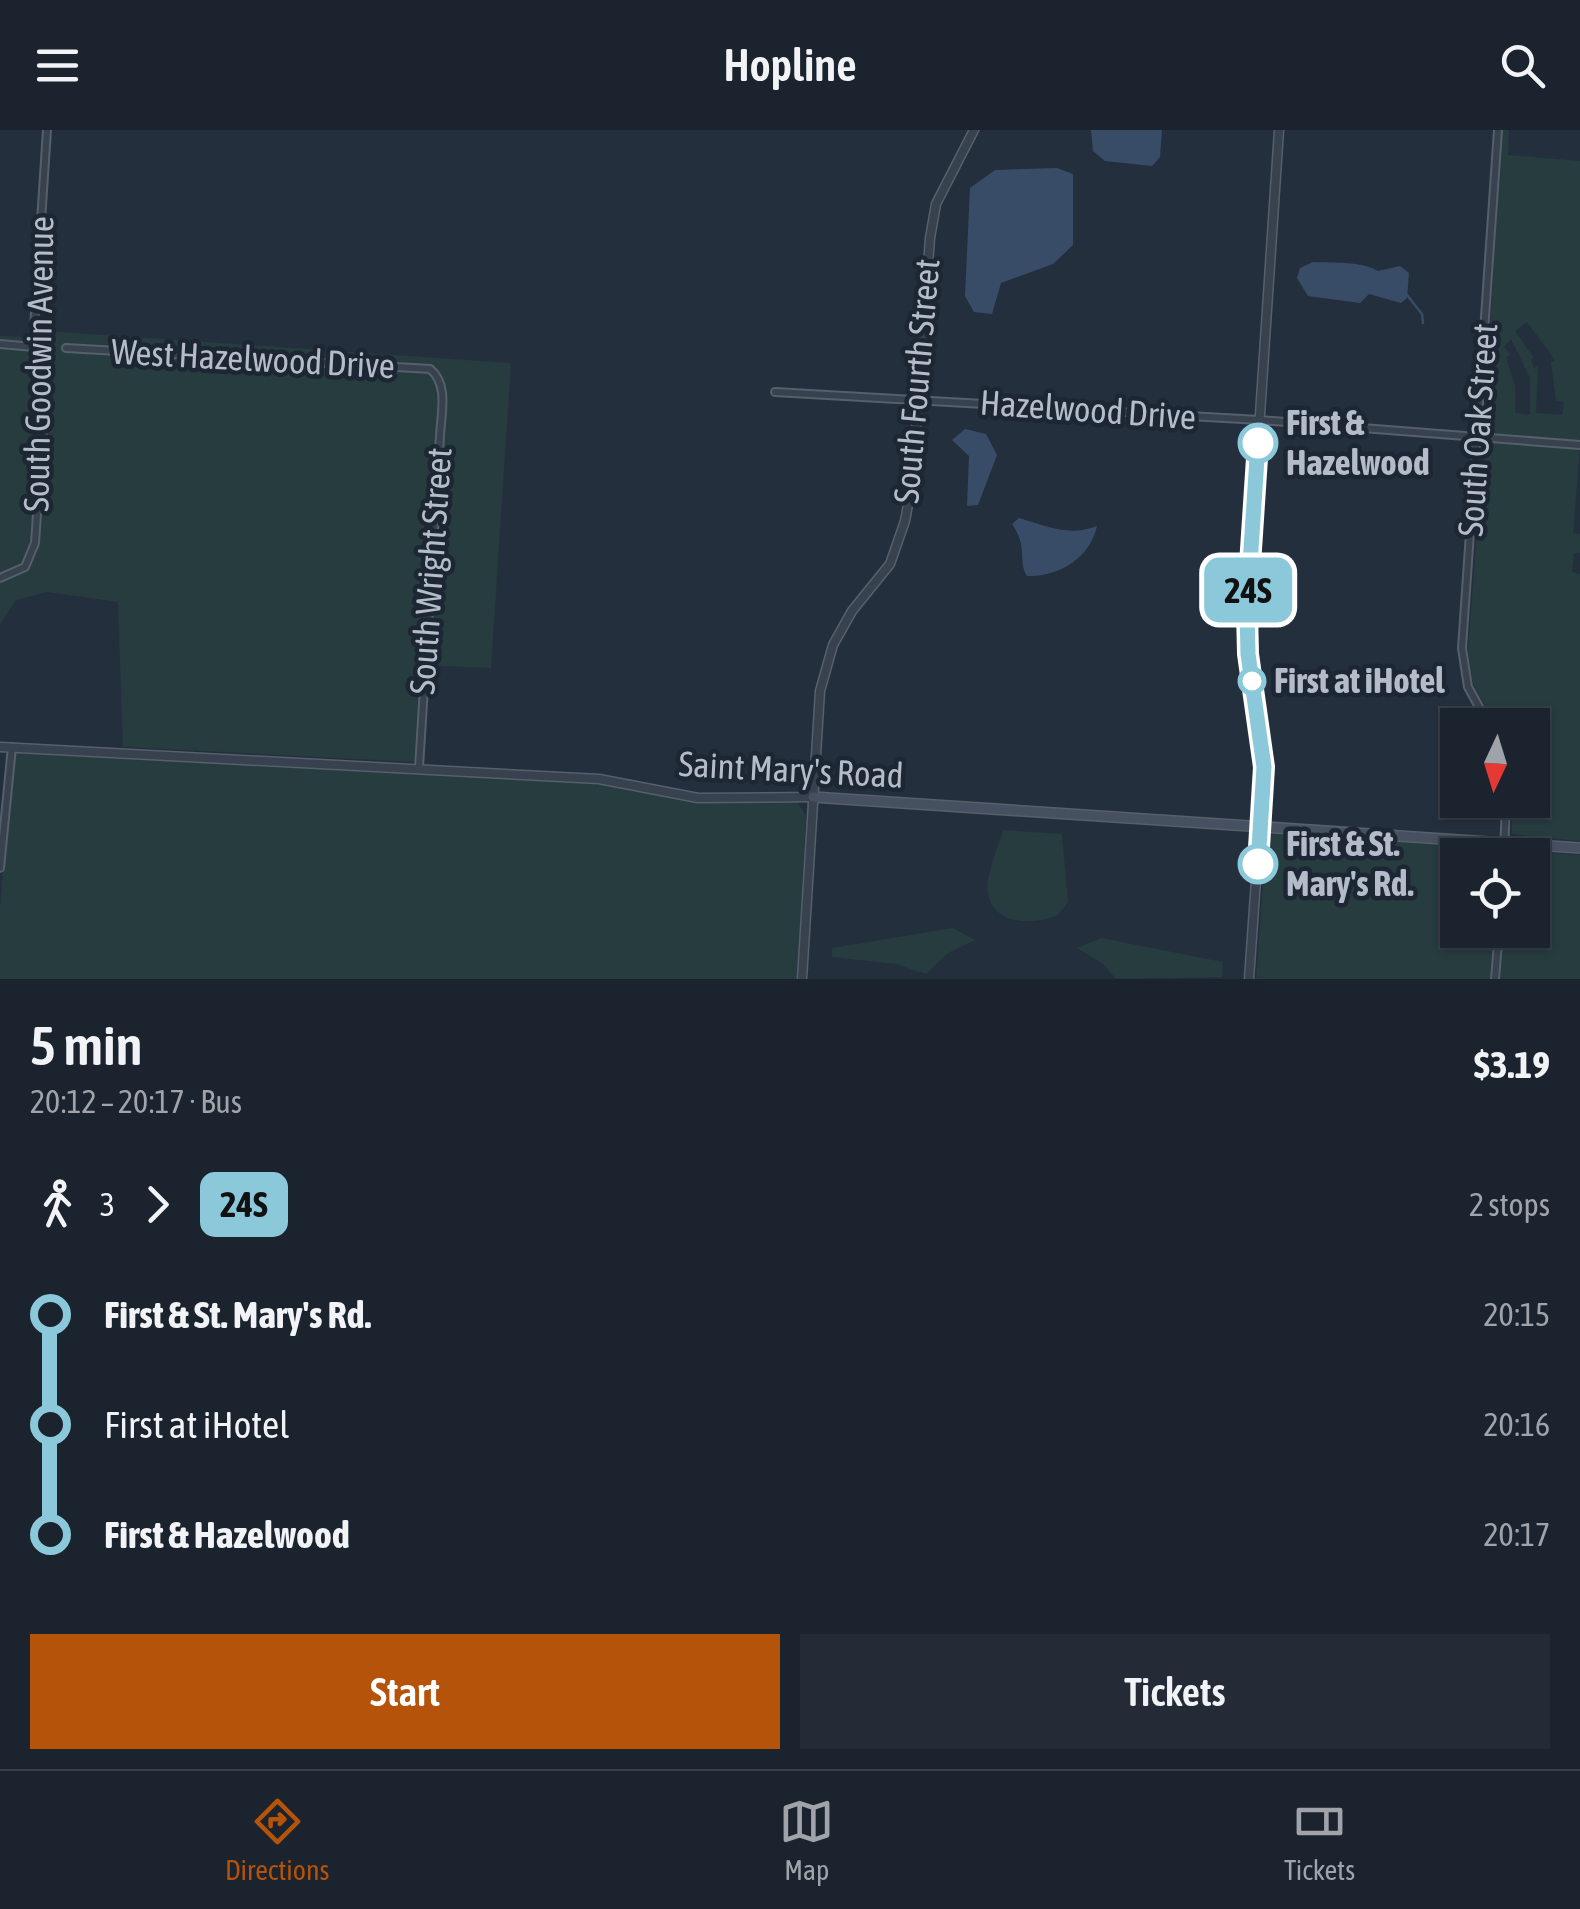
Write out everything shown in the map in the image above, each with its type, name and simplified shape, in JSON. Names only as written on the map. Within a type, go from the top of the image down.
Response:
[{"type":"main road","name":"Saint Mary's Road","points":[[813,797],[1443,838]]},
{"type":"main road","name":"Saint Mary's Road","points":[[1550,846],[1580,848]]},
{"type":"street","name":"South Goodwin Avenue","points":[[0,578],[22,570],[34,549],[46,384],[44,364],[34,347],[47,130]]},
{"type":"street","name":"South Fourth Street","points":[[802,979],[824,672],[852,610],[890,564],[905,521],[936,204],[974,130]]},
{"type":"street","points":[[1249,979],[1264,767],[1247,633],[1279,130]]},
{"type":"street","name":"South Oak Street","points":[[1480,708],[1468,687],[1462,648],[1498,130]]},
{"type":"street","points":[[0,344],[34,347]]},
{"type":"street","name":"West Hazelwood Drive","points":[[66,348],[378,365],[430,369],[438,375]]},
{"type":"street","name":"South Wright Street","points":[[419,768],[440,436],[442,393],[438,375]]},
{"type":"street","name":"Hazelwood Drive","points":[[775,392],[1260,420],[1580,445]]},
{"type":"street","name":"Saint Mary's Road","points":[[0,747],[599,780],[698,798],[813,797]]},
{"type":"street","points":[[0,868],[12,748]]},
{"type":"street","points":[[1495,979],[1498,948]]},
{"type":"green space","points":[[1502,130],[1509,130],[1508,155],[1580,161],[1580,442],[1490,433],[1484,428]],"holes":[[[1527,322],[1555,360],[1551,362],[1556,401],[1564,402],[1562,415],[1536,413],[1538,366],[1534,368],[1534,358],[1515,331]],[[1511,339],[1530,378],[1530,415],[1515,413],[1515,386],[1506,357],[1511,355],[1504,347]]]},
{"type":"green space","points":[[46,331],[511,363],[491,668],[421,665],[414,762],[123,747],[118,602],[47,592],[16,600],[0,624],[0,336],[26,337]]},
{"type":"green space","points":[[1493,442],[1580,448],[1573,533],[1580,534],[1580,553],[1574,553],[1572,572],[1580,574],[1580,841],[1512,834],[1512,818],[1550,818],[1550,708],[1486,708],[1473,684],[1468,650],[1483,449]]},
{"type":"green space","points":[[16,750],[606,783],[695,802],[797,802],[806,816],[797,979],[0,979],[0,908],[11,760]]},
{"type":"green space","points":[[1003,830],[1062,834],[1068,902],[1058,915],[1017,920],[998,912],[992,904],[988,879]]},
{"type":"green space","points":[[1270,835],[1440,843],[1440,948],[1492,948],[1490,979],[1256,979],[1266,842]]},
{"type":"green space","points":[[1550,853],[1580,855],[1580,979],[1500,979],[1502,948],[1550,948]]},
{"type":"green space","points":[[953,928],[975,940],[948,953],[926,974],[896,964],[832,957],[832,948]]},
{"type":"green space","points":[[1101,938],[1223,962],[1222,977],[1116,979],[1103,964],[1077,948]]},
{"type":"water","points":[[1091,130],[1162,130],[1160,157],[1152,166],[1105,161],[1093,151]]},
{"type":"water","points":[[1057,168],[1073,174],[1073,245],[1053,264],[1001,283],[992,314],[974,312],[965,296],[970,188],[995,170]]},
{"type":"water","points":[[1313,262],[1355,264],[1378,271],[1400,266],[1409,273],[1407,298],[1401,303],[1369,294],[1360,303],[1308,296],[1297,278],[1300,268]]},
{"type":"water","points":[[965,429],[986,434],[997,455],[978,505],[967,506],[969,456],[952,440]]},
{"type":"water","points":[[1019,518],[1068,530],[1097,526],[1088,547],[1071,563],[1050,573],[1027,576],[1020,540],[1012,524]]},
{"type":"waterway","points":[[1407,295],[1422,314],[1423,323]]},
{"type":"bus line","name":"24S","points":[[1258,443],[1247,610],[1250,673],[1264,767],[1258,864]]},
{"type":"place","name":"First & Hazelwood","points":[[1258,443]]},
{"type":"place","name":"First at iHotel","points":[[1252,681]]},
{"type":"place","name":"First & St. Mary's Rd.","points":[[1258,864]]}]
